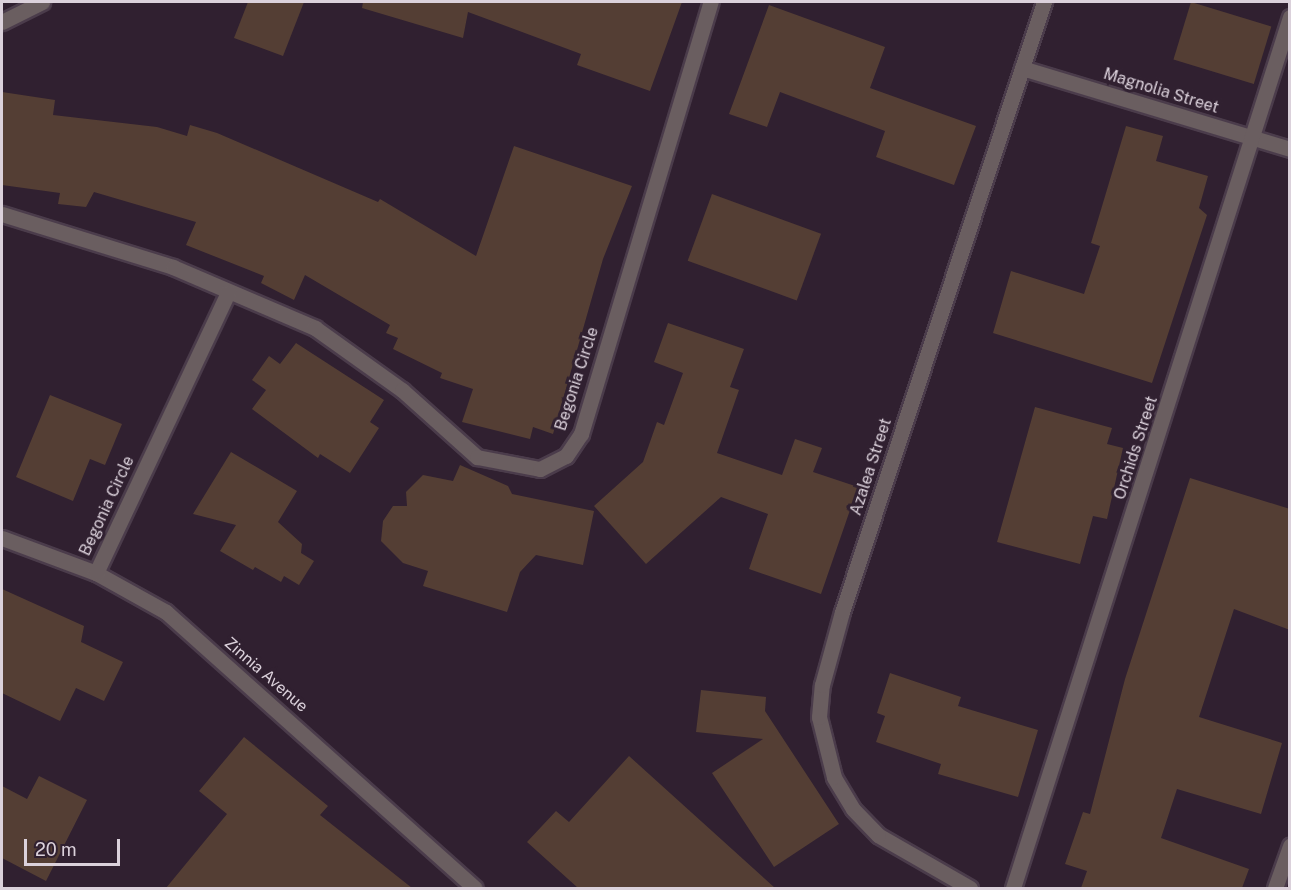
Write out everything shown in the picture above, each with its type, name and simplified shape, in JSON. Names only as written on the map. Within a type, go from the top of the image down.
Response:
[{"type":"street","points":[[2,22],[42,2]]},
{"type":"street","name":"Begonia Circle","points":[[2,214],[173,267],[315,328],[402,390],[477,457],[540,469],[566,456],[581,434],[711,2]]},
{"type":"street","name":"Azalea Street","points":[[970,888],[878,835],[853,808],[834,777],[819,717],[822,685],[842,612],[1044,2]]},
{"type":"street","name":"Orchids Street","points":[[1013,888],[1255,137],[1290,17]]},
{"type":"street","name":"Magnolia Street","points":[[1022,68],[1290,149]]},
{"type":"street","name":"Begonia Circle","points":[[96,573],[228,292]]},
{"type":"street","name":"Zinnia Avenue","points":[[2,538],[96,573],[166,612],[475,888]]},
{"type":"street","points":[[1275,888],[1290,846]]},
{"type":"building","points":[[248,2],[304,2],[283,56],[234,38]]},
{"type":"building","points":[[363,2],[682,2],[650,91],[577,65],[581,54],[468,12],[463,38],[362,8]]},
{"type":"building","points":[[1191,2],[1271,27],[1254,84],[1173,59]]},
{"type":"building","points":[[769,5],[885,47],[870,88],[976,126],[954,185],[876,157],[885,131],[780,92],[767,127],[729,114]]},
{"type":"building","points":[[2,92],[55,100],[53,115],[157,127],[187,136],[190,125],[217,133],[378,202],[380,199],[476,256],[514,146],[632,186],[603,259],[553,434],[533,427],[530,439],[462,422],[473,389],[440,378],[442,373],[393,349],[398,338],[386,333],[390,325],[305,275],[294,300],[261,283],[264,276],[186,245],[196,222],[94,192],[86,207],[58,204],[60,193],[2,185]]},
{"type":"building","points":[[1126,126],[1163,136],[1156,161],[1208,176],[1199,208],[1207,215],[1152,383],[993,333],[1011,271],[1084,294],[1100,246],[1091,243]]},
{"type":"building","points":[[712,194],[821,234],[797,300],[688,261]]},
{"type":"building","points":[[668,323],[744,349],[730,387],[739,390],[717,453],[782,475],[795,439],[822,448],[813,472],[858,487],[821,594],[749,569],[768,514],[721,497],[646,564],[594,506],[643,462],[657,422],[664,425],[683,373],[654,362]]},
{"type":"building","points":[[296,343],[384,400],[370,422],[379,428],[350,473],[320,454],[318,458],[252,409],[266,390],[252,380],[269,356],[280,364]]},
{"type":"building","points":[[50,395],[122,424],[105,465],[90,459],[73,501],[16,477]]},
{"type":"building","points":[[1035,407],[1112,428],[1107,444],[1123,448],[1107,519],[1093,516],[1080,564],[997,542]]},
{"type":"building","points":[[231,452],[297,491],[278,522],[302,544],[301,553],[314,561],[299,585],[284,576],[281,582],[255,567],[253,570],[220,551],[236,525],[193,514]]},
{"type":"building","points":[[460,465],[508,486],[512,494],[594,511],[583,565],[536,555],[520,572],[507,612],[423,586],[428,571],[403,563],[381,541],[383,521],[393,506],[407,506],[406,492],[423,475],[453,481]]},
{"type":"building","points":[[1190,478],[1290,509],[1290,630],[1234,609],[1199,717],[1282,743],[1261,814],[1177,789],[1161,838],[1249,869],[1242,888],[1081,888],[1087,871],[1065,864],[1083,812],[1090,814],[1125,679]]},
{"type":"building","points":[[2,589],[84,626],[81,642],[123,662],[104,701],[76,688],[60,721],[2,693]]},
{"type":"building","points":[[890,673],[961,697],[958,706],[1038,730],[1018,797],[938,774],[941,764],[876,742],[885,716],[877,713]]},
{"type":"building","points":[[701,690],[766,697],[765,711],[839,824],[774,867],[712,773],[763,739],[696,732]]},
{"type":"building","points":[[244,737],[328,806],[320,815],[412,888],[166,888],[227,814],[199,791]]},
{"type":"building","points":[[629,756],[775,888],[578,888],[527,842],[556,811],[569,822]]},
{"type":"building","points":[[39,776],[87,800],[46,881],[2,858],[2,786],[27,799]]}]
